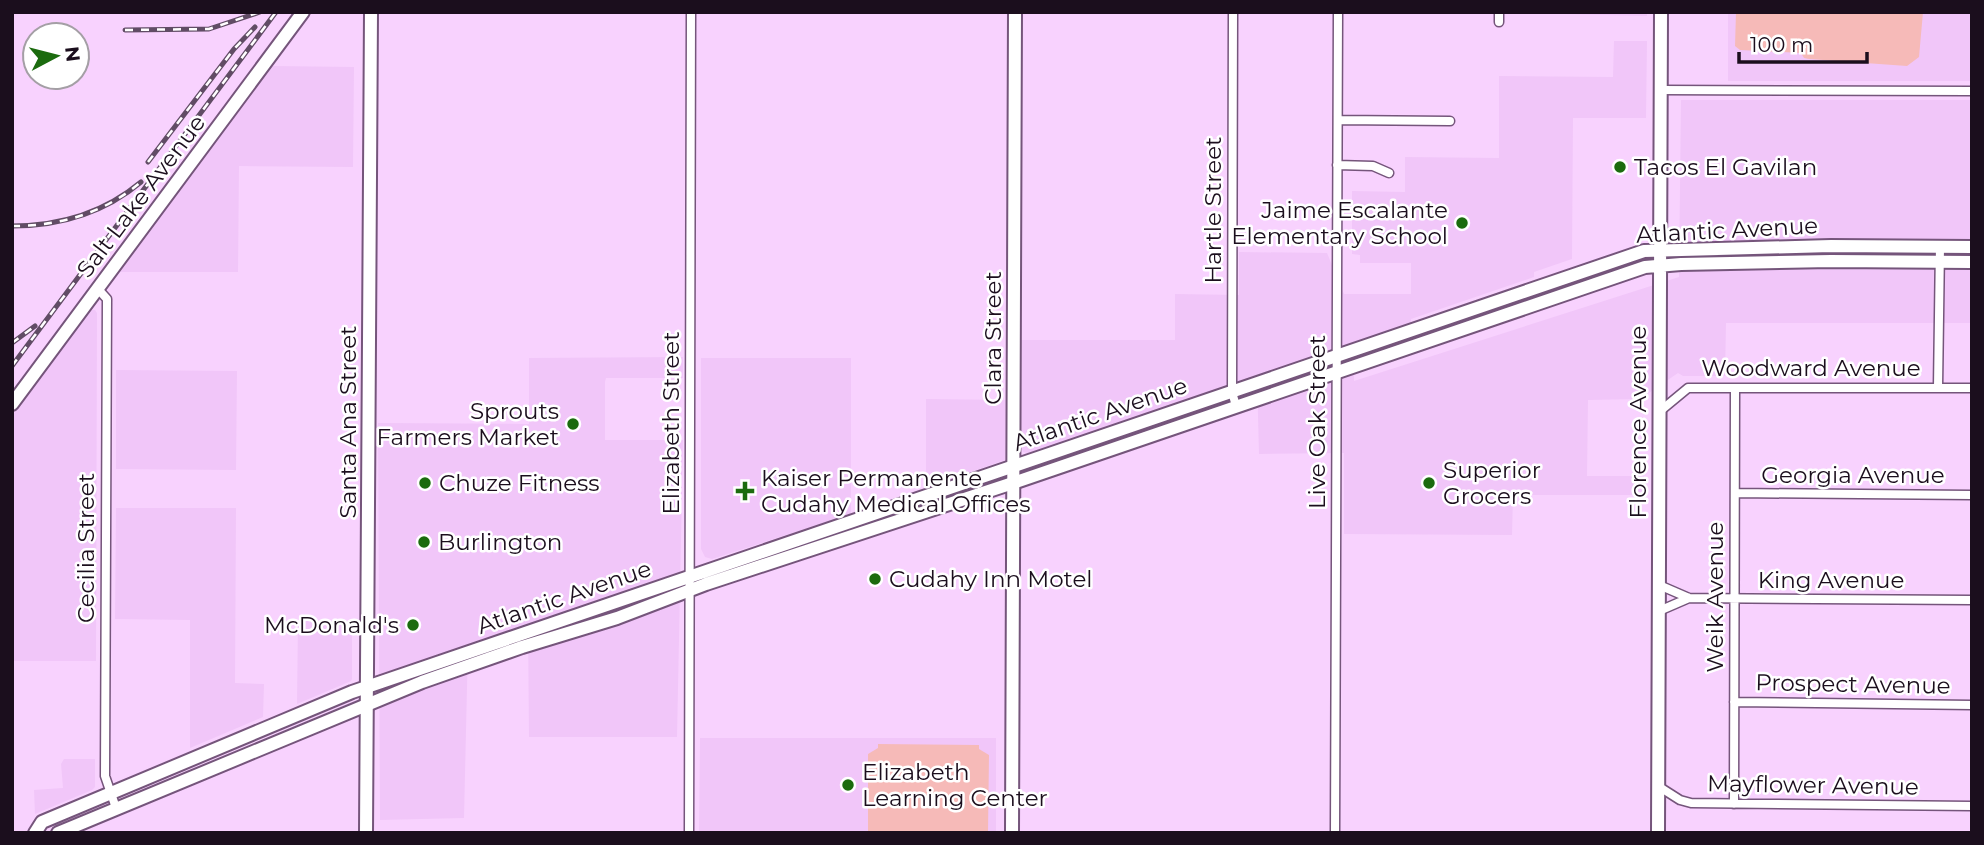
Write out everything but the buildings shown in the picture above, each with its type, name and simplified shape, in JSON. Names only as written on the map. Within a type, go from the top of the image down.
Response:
[{"type":"main road","name":"Salt Lake Avenue","points":[[12,404],[303,12]]},
{"type":"main road","name":"Santa Ana Street","points":[[366,833],[371,12]]},
{"type":"main road","name":"Clara Street","points":[[1012,833],[1015,12]]},
{"type":"main road","name":"Florence Avenue","points":[[1658,833],[1661,12]]},
{"type":"main road","name":"Atlantic Avenue","points":[[35,833],[42,822],[367,687],[1644,251],[1831,246],[1972,247]]},
{"type":"main road","name":"Atlantic Avenue","points":[[58,833],[367,703],[446,674],[1645,267],[1831,261],[1972,262]]},
{"type":"street","name":"Elizabeth Street","points":[[689,833],[691,12]]},
{"type":"street","name":"Hartle Street","points":[[1233,12],[1231,392],[1236,406]]},
{"type":"street","name":"Live Oak Street","points":[[1335,833],[1338,12]]},
{"type":"street","points":[[1661,90],[1972,91]]},
{"type":"street","points":[[1338,120],[1450,121]]},
{"type":"street","points":[[1337,165],[1373,166],[1389,173]]},
{"type":"street","points":[[1938,387],[1940,246]]},
{"type":"street","name":"Cecilia Street","points":[[98,289],[107,299],[105,776],[116,808]]},
{"type":"street","name":"Woodward Avenue","points":[[1659,412],[1688,388],[1972,388]]},
{"type":"street","name":"Weik Avenue","points":[[1734,804],[1735,389]]},
{"type":"street","name":"Georgia Avenue","points":[[1735,493],[1972,495]]},
{"type":"street","name":"King Avenue","points":[[1659,584],[1689,598],[1972,600]]},
{"type":"street","name":"King Avenue","points":[[1659,611],[1689,598]]},
{"type":"street","name":"Prospect Avenue","points":[[1734,702],[1972,705]]},
{"type":"street","name":"Mayflower Avenue","points":[[1658,786],[1680,800],[1691,803],[1972,806]]},
{"type":"shaded area","points":[[1647,12],[1647,16],[1564,14]]},
{"type":"shaded area","points":[[1728,12],[1972,12],[1972,81],[1728,81]]},
{"type":"shaded area","points":[[1736,12],[1923,12],[1919,57],[1907,66],[1809,59],[1804,58],[1801,53],[1740,50],[1735,46]]},
{"type":"shaded area","points":[[1614,41],[1647,41],[1646,118],[1573,118],[1572,259],[1534,272],[1534,277],[1411,319],[1411,325],[1353,343],[1354,381],[1679,277],[1681,100],[1972,100],[1972,323],[1726,323],[1725,376],[1683,376],[1678,373],[1640,399],[1588,400],[1587,476],[1644,476],[1644,495],[1513,495],[1512,535],[1344,534],[1344,453],[1259,454],[1257,377],[1067,441],[1028,453],[1023,452],[1021,340],[1175,340],[1175,294],[1239,295],[1239,252],[1327,253],[1344,294],[1411,294],[1411,263],[1360,263],[1360,255],[1352,254],[1352,191],[1405,192],[1405,157],[1499,158],[1499,76],[1613,77]]},
{"type":"shaded area","points":[[273,66],[354,67],[353,167],[239,166],[238,272],[120,272]]},
{"type":"shaded area","points":[[91,310],[97,313],[96,661],[12,661],[12,416]]},
{"type":"shaded area","points":[[683,357],[683,378],[606,378],[605,382],[605,440],[683,440],[677,737],[529,737],[528,624],[468,644],[464,818],[380,820],[378,423],[529,424],[529,358]]},
{"type":"shaded area","points":[[701,358],[851,358],[851,514],[712,559],[705,557],[701,549]]},
{"type":"shaded area","points":[[116,370],[237,371],[236,470],[116,469]]},
{"type":"shaded area","points":[[926,399],[1006,400],[1005,460],[926,488]]},
{"type":"shaded area","points":[[116,508],[236,508],[235,683],[264,684],[263,717],[190,748],[190,620],[115,619]]},
{"type":"shaded area","points":[[298,621],[352,621],[352,679],[297,704]]},
{"type":"shaded area","name":"Elizabeth Learning Center","points":[[700,738],[996,738],[996,833],[699,833]]},
{"type":"shaded area","points":[[878,744],[979,745],[979,749],[989,755],[988,833],[868,833],[868,754],[878,748]]},
{"type":"shaded area","points":[[64,759],[95,759],[95,787],[35,814],[34,790],[63,788],[61,764]]},
{"type":"railway","points":[[125,30],[209,29],[260,12]]},
{"type":"railway","points":[[12,366],[276,12]]},
{"type":"railway","points":[[148,162],[234,49],[255,27]]},
{"type":"railway","points":[[12,226],[48,223],[81,216],[112,202],[141,182]]},
{"type":"railway","points":[[12,343],[35,326]]},
{"type":"place","name":"Tacos El Gavilan","points":[[1620,167]]},
{"type":"place","name":"Jaime Escalante Elementary School","points":[[1462,223]]},
{"type":"place","name":"Sprouts Farmers Market","points":[[573,424]]},
{"type":"place","name":"Chuze Fitness","points":[[425,483]]},
{"type":"place","name":"Superior Grocers","points":[[1429,483]]},
{"type":"place","name":"Kaiser Permanente Cudahy Medical Offices","points":[[745,491]]},
{"type":"place","name":"Burlington","points":[[424,542]]},
{"type":"place","name":"Cudahy Inn Motel","points":[[875,579]]},
{"type":"place","name":"McDonald's","points":[[413,625]]},
{"type":"place","name":"Elizabeth Learning Center","points":[[848,785]]}]
